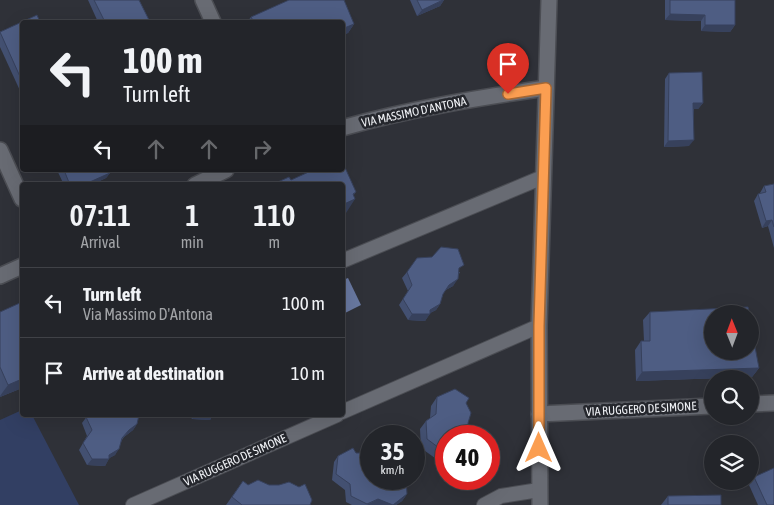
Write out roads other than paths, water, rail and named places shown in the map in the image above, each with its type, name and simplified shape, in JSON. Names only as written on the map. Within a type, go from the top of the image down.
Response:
[{"type":"street","points":[[203,0],[212,20]]},
{"type":"street","points":[[540,498],[539,326],[549,0]]},
{"type":"street","name":"VIA MASSIMO D'ANTONA","points":[[345,127],[374,119],[471,99],[546,88]]},
{"type":"street","points":[[0,150],[20,195]]},
{"type":"street","points":[[201,182],[222,172]]},
{"type":"street","points":[[0,276],[20,267]]},
{"type":"street","points":[[759,404],[774,403]]},
{"type":"street","name":"VIA RUGGERO DE SIMONE","points":[[539,414],[704,406]]},
{"type":"lane","points":[[345,260],[543,178]]},
{"type":"lane","points":[[345,411],[539,326]]},
{"type":"lane","name":"VIA RUGGERO DE SIMONE","points":[[133,505],[331,417]]},
{"type":"lane","points":[[484,505],[501,496],[540,498]]}]
